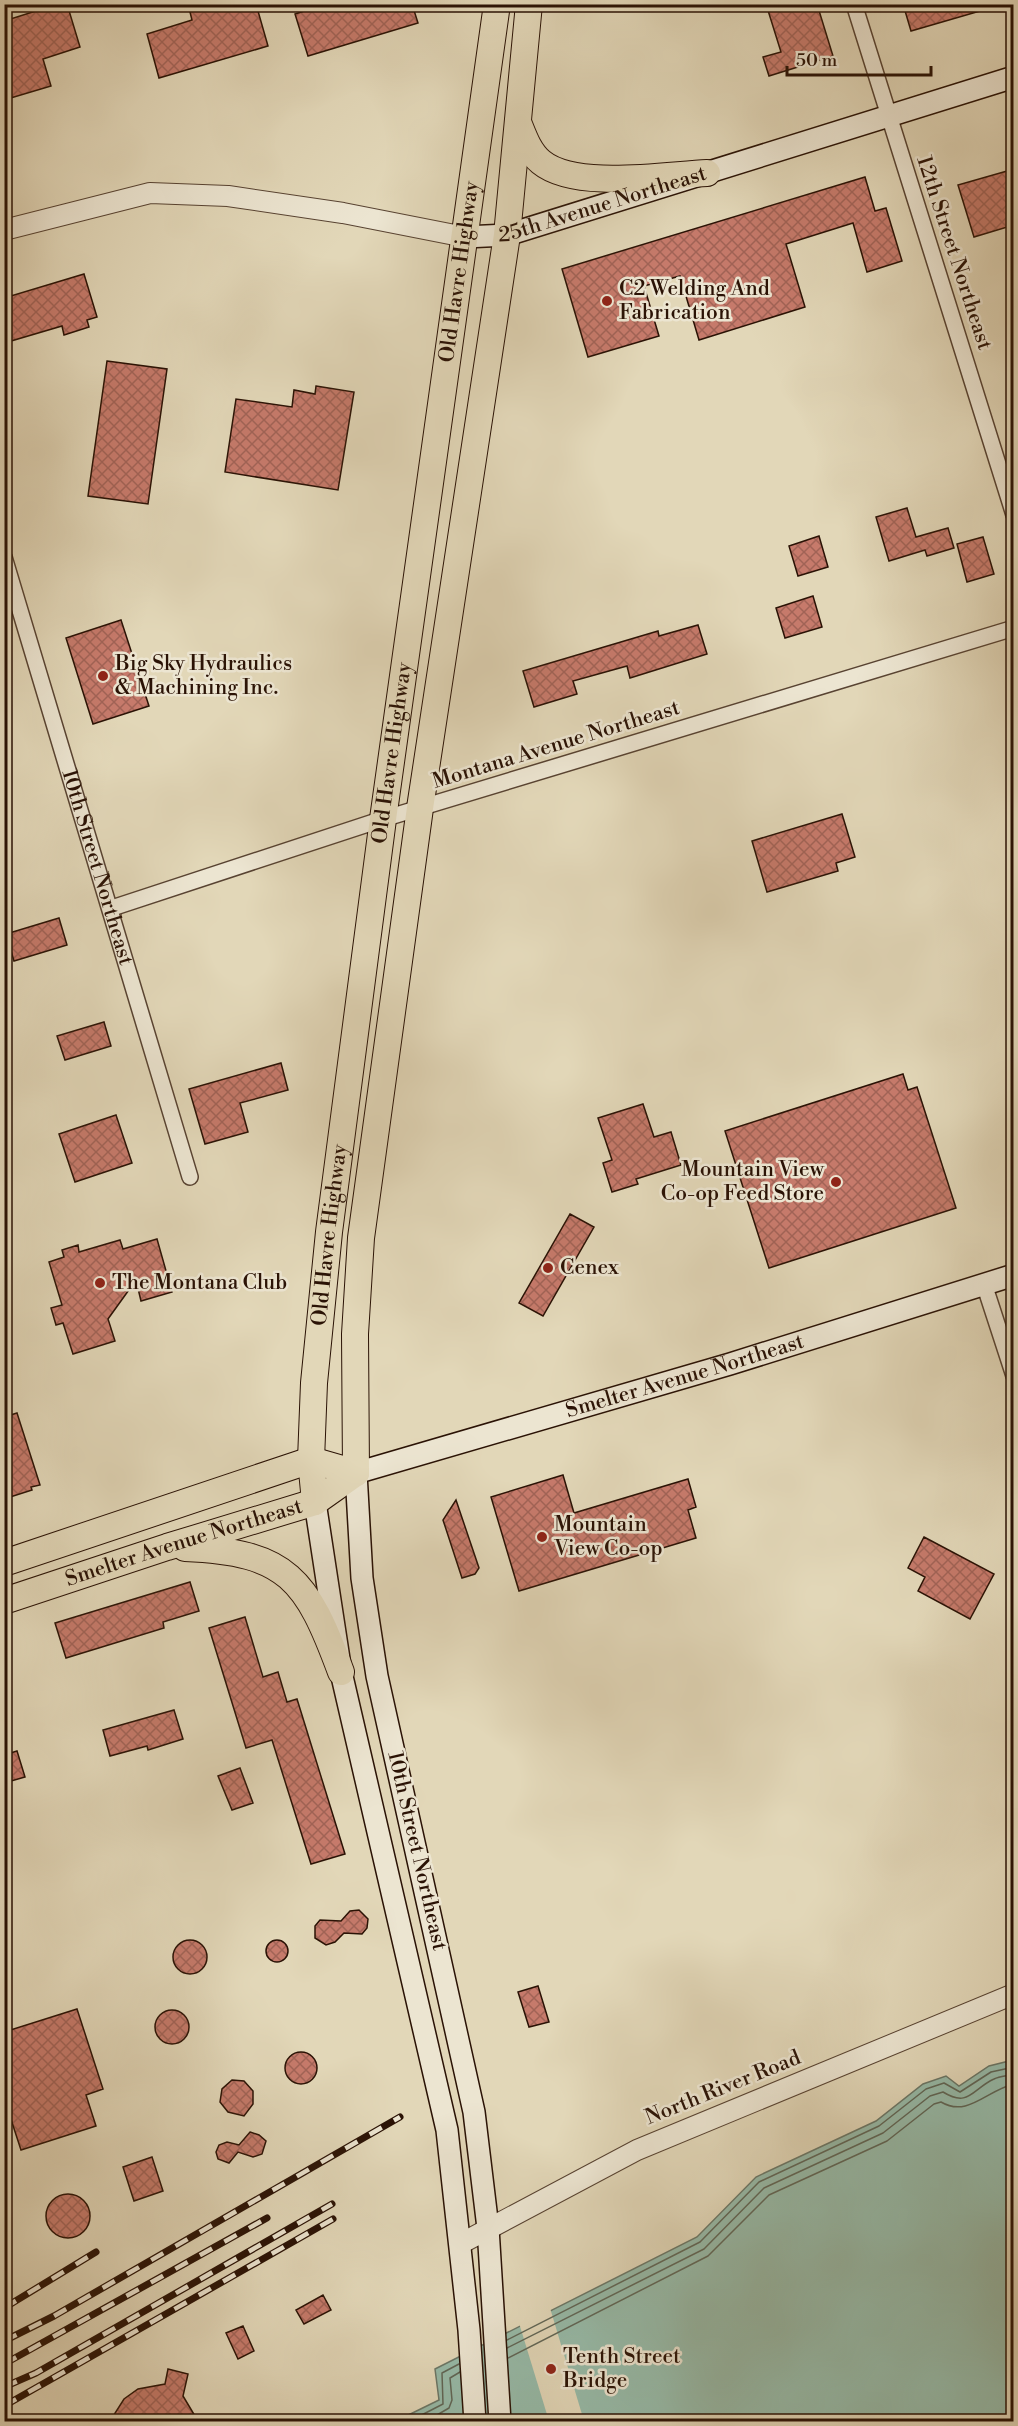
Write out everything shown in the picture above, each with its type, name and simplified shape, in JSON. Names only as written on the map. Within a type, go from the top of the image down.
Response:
[{"type":"highway","name":"Old Havre Highway","points":[[315,1502],[311,1460],[314,1383],[329,1232],[383,819],[497,4]]},
{"type":"highway","name":"Old Havre Highway","points":[[356,1473],[355,1334],[361,1238],[420,808],[507,235],[529,4]]},
{"type":"highway","points":[[518,122],[526,143],[541,162],[575,177],[706,173]]},
{"type":"highway","points":[[311,1460],[356,1473]]},
{"type":"highway","name":"Smelter Avenue Northeast","points":[[4,1563],[311,1460]]},
{"type":"highway","name":"Smelter Avenue Northeast","points":[[4,1601],[167,1547],[315,1502],[356,1473]]},
{"type":"highway","points":[[167,1547],[222,1549],[244,1554],[282,1572],[298,1585],[313,1603],[341,1672]]},
{"type":"main road","name":"25th Avenue Northeast","points":[[465,237],[507,235],[1014,77]]},
{"type":"main road","points":[[984,1284],[1014,1268]]},
{"type":"main road","name":"Smelter Avenue Northeast","points":[[356,1473],[730,1364],[1014,1275]]},
{"type":"main road","name":"10th Street Northeast","points":[[356,1473],[362,1578],[377,1677],[474,2112],[488,2228],[500,2421]]},
{"type":"main road","name":"10th Street Northeast","points":[[315,1502],[341,1672],[447,2130],[469,2330],[475,2421]]},
{"type":"street","name":"12th Street Northeast","points":[[854,4],[1014,515]]},
{"type":"street","name":"25th Avenue Northeast","points":[[4,230],[150,193],[251,200],[343,213],[465,237]]},
{"type":"street","name":"10th Street Northeast","points":[[4,556],[112,908],[190,1177]]},
{"type":"street","name":"Montana Avenue Northeast","points":[[112,908],[383,819],[1014,628]]},
{"type":"street","points":[[984,1284],[1014,1376]]},
{"type":"street","name":"North River Road","points":[[460,2244],[637,2150],[1014,1994]]},
{"type":"water","points":[[1013,2060],[1013,2421],[394,2422],[439,2400],[435,2369],[697,2237],[756,2177],[876,2121],[923,2084],[946,2076],[959,2086],[989,2066]]},
{"type":"pier","name":"Tenth Street Bridge","points":[[550,2308],[584,2421],[549,2421],[519,2323]]},
{"type":"building","points":[[58,4],[67,4],[80,47],[43,59],[51,86],[4,100],[4,21]]},
{"type":"building","points":[[188,4],[256,4],[268,46],[159,78],[147,34],[192,20]]},
{"type":"building","points":[[326,4],[412,4],[418,23],[308,56],[295,14]]},
{"type":"building","points":[[766,4],[817,4],[833,56],[769,76],[763,57],[781,52]]},
{"type":"building","points":[[903,4],[986,4],[987,9],[911,31]]},
{"type":"building","points":[[1014,169],[1014,225],[974,237],[958,185]]},
{"type":"building","points":[[865,177],[875,211],[886,208],[902,261],[867,272],[853,223],[786,244],[805,307],[699,340],[680,276],[644,286],[659,336],[588,357],[562,269]]},
{"type":"building","points":[[84,274],[97,317],[87,320],[89,327],[64,335],[62,326],[11,341],[4,320],[4,298]]},
{"type":"building","points":[[107,361],[167,369],[148,504],[88,496]]},
{"type":"building","points":[[316,386],[354,392],[338,490],[225,472],[236,399],[292,407],[294,390],[315,394]]},
{"type":"building","points":[[907,508],[916,537],[948,528],[954,548],[927,556],[925,550],[889,561],[876,517]]},
{"type":"building","points":[[819,536],[828,567],[798,576],[789,546]]},
{"type":"building","points":[[983,537],[994,574],[967,582],[957,544]]},
{"type":"building","points":[[813,596],[822,627],[785,638],[776,608]]},
{"type":"building","points":[[121,620],[149,706],[93,724],[66,638]]},
{"type":"building","points":[[698,625],[707,654],[630,678],[627,666],[573,681],[577,694],[534,707],[523,671],[658,631],[659,636]]},
{"type":"building","points":[[842,814],[855,857],[836,863],[838,871],[767,892],[752,841]]},
{"type":"building","points":[[59,918],[67,945],[14,961],[6,934]]},
{"type":"building","points":[[104,1022],[111,1046],[65,1060],[57,1036]]},
{"type":"building","points":[[281,1063],[288,1090],[240,1103],[248,1132],[205,1144],[189,1089]]},
{"type":"building","points":[[903,1074],[908,1090],[917,1087],[956,1208],[769,1268],[725,1131]]},
{"type":"building","points":[[643,1104],[654,1137],[671,1132],[681,1165],[636,1179],[638,1184],[612,1192],[603,1163],[612,1160],[598,1118]]},
{"type":"building","points":[[116,1115],[132,1163],[75,1182],[59,1134]]},
{"type":"building","points":[[570,1214],[594,1227],[543,1316],[519,1303]]},
{"type":"building","points":[[157,1239],[172,1292],[141,1301],[136,1280],[108,1319],[115,1341],[73,1354],[63,1323],[56,1325],[51,1308],[62,1305],[49,1262],[64,1257],[62,1250],[78,1245],[79,1252],[120,1240],[123,1249]]},
{"type":"building","points":[[17,1413],[40,1485],[4,1499],[4,1417]]},
{"type":"building","points":[[563,1475],[574,1513],[688,1479],[696,1507],[688,1510],[696,1538],[519,1591],[491,1497]]},
{"type":"building","points":[[456,1500],[479,1568],[475,1574],[462,1578],[443,1520]]},
{"type":"building","points":[[924,1537],[994,1574],[970,1619],[918,1591],[925,1577],[908,1568]]},
{"type":"building","points":[[190,1582],[199,1611],[163,1622],[164,1628],[66,1658],[55,1623]]},
{"type":"building","points":[[245,1617],[263,1677],[278,1672],[287,1702],[297,1699],[345,1854],[311,1864],[272,1740],[246,1748],[209,1628]]},
{"type":"building","points":[[174,1710],[183,1739],[148,1750],[147,1746],[110,1756],[103,1730]]},
{"type":"building","points":[[17,1751],[25,1777],[4,1783],[4,1755]]},
{"type":"building","points":[[240,1768],[253,1803],[232,1810],[218,1776]]},
{"type":"building","points":[[359,1910],[368,1919],[367,1928],[362,1934],[344,1933],[335,1942],[326,1945],[315,1938],[315,1926],[320,1920],[341,1921],[350,1911]]},
{"type":"building","points":[[190,1940],[202,1945],[207,1957],[202,1969],[190,1974],[178,1969],[173,1957],[178,1945]]},
{"type":"building","points":[[277,1940],[285,1943],[288,1951],[285,1959],[277,1962],[269,1959],[266,1951],[269,1943]]},
{"type":"building","points":[[538,1986],[549,2022],[529,2027],[518,1992]]},
{"type":"building","points":[[77,2009],[103,2089],[86,2095],[96,2126],[21,2150],[4,2098],[4,2032]]},
{"type":"building","points":[[172,2010],[184,2015],[189,2027],[184,2039],[172,2044],[160,2039],[155,2027],[160,2015]]},
{"type":"building","points":[[301,2052],[312,2057],[317,2068],[312,2079],[301,2084],[290,2079],[285,2068],[290,2057]]},
{"type":"building","points":[[232,2080],[244,2081],[253,2091],[253,2104],[244,2116],[228,2112],[220,2102],[222,2089]]},
{"type":"building","points":[[250,2132],[266,2141],[262,2154],[253,2157],[238,2152],[229,2163],[218,2159],[216,2152],[219,2145],[227,2142],[239,2145]]},
{"type":"building","points":[[152,2157],[163,2191],[134,2201],[123,2167]]},
{"type":"building","points":[[68,2194],[84,2200],[90,2216],[84,2232],[68,2238],[52,2232],[46,2216],[52,2200]]},
{"type":"building","points":[[323,2295],[331,2310],[304,2324],[296,2310]]},
{"type":"building","points":[[243,2326],[254,2351],[238,2359],[226,2333]]},
{"type":"building","points":[[168,2369],[188,2374],[183,2396],[198,2421],[110,2421],[124,2399],[138,2389],[165,2384]]},
{"type":"railway","points":[[4,2341],[54,2316],[400,2117]]},
{"type":"railway","points":[[4,2387],[36,2373],[332,2204]]},
{"type":"railway","points":[[4,2364],[267,2218]]},
{"type":"railway","points":[[4,2406],[333,2219]]},
{"type":"railway","points":[[4,2308],[96,2252]]},
{"type":"place","name":"C2 Welding And Fabrication","points":[[607,301]]},
{"type":"place","name":"Big Sky Hydraulics & Machining Inc.","points":[[103,676]]},
{"type":"place","name":"Mountain View Co-op Feed Store","points":[[836,1182]]},
{"type":"place","name":"Cenex","points":[[548,1268]]},
{"type":"place","name":"The Montana Club","points":[[100,1283]]},
{"type":"place","name":"Mountain View Co-op","points":[[542,1537]]},
{"type":"place","name":"Tenth Street Bridge","points":[[551,2369]]}]
